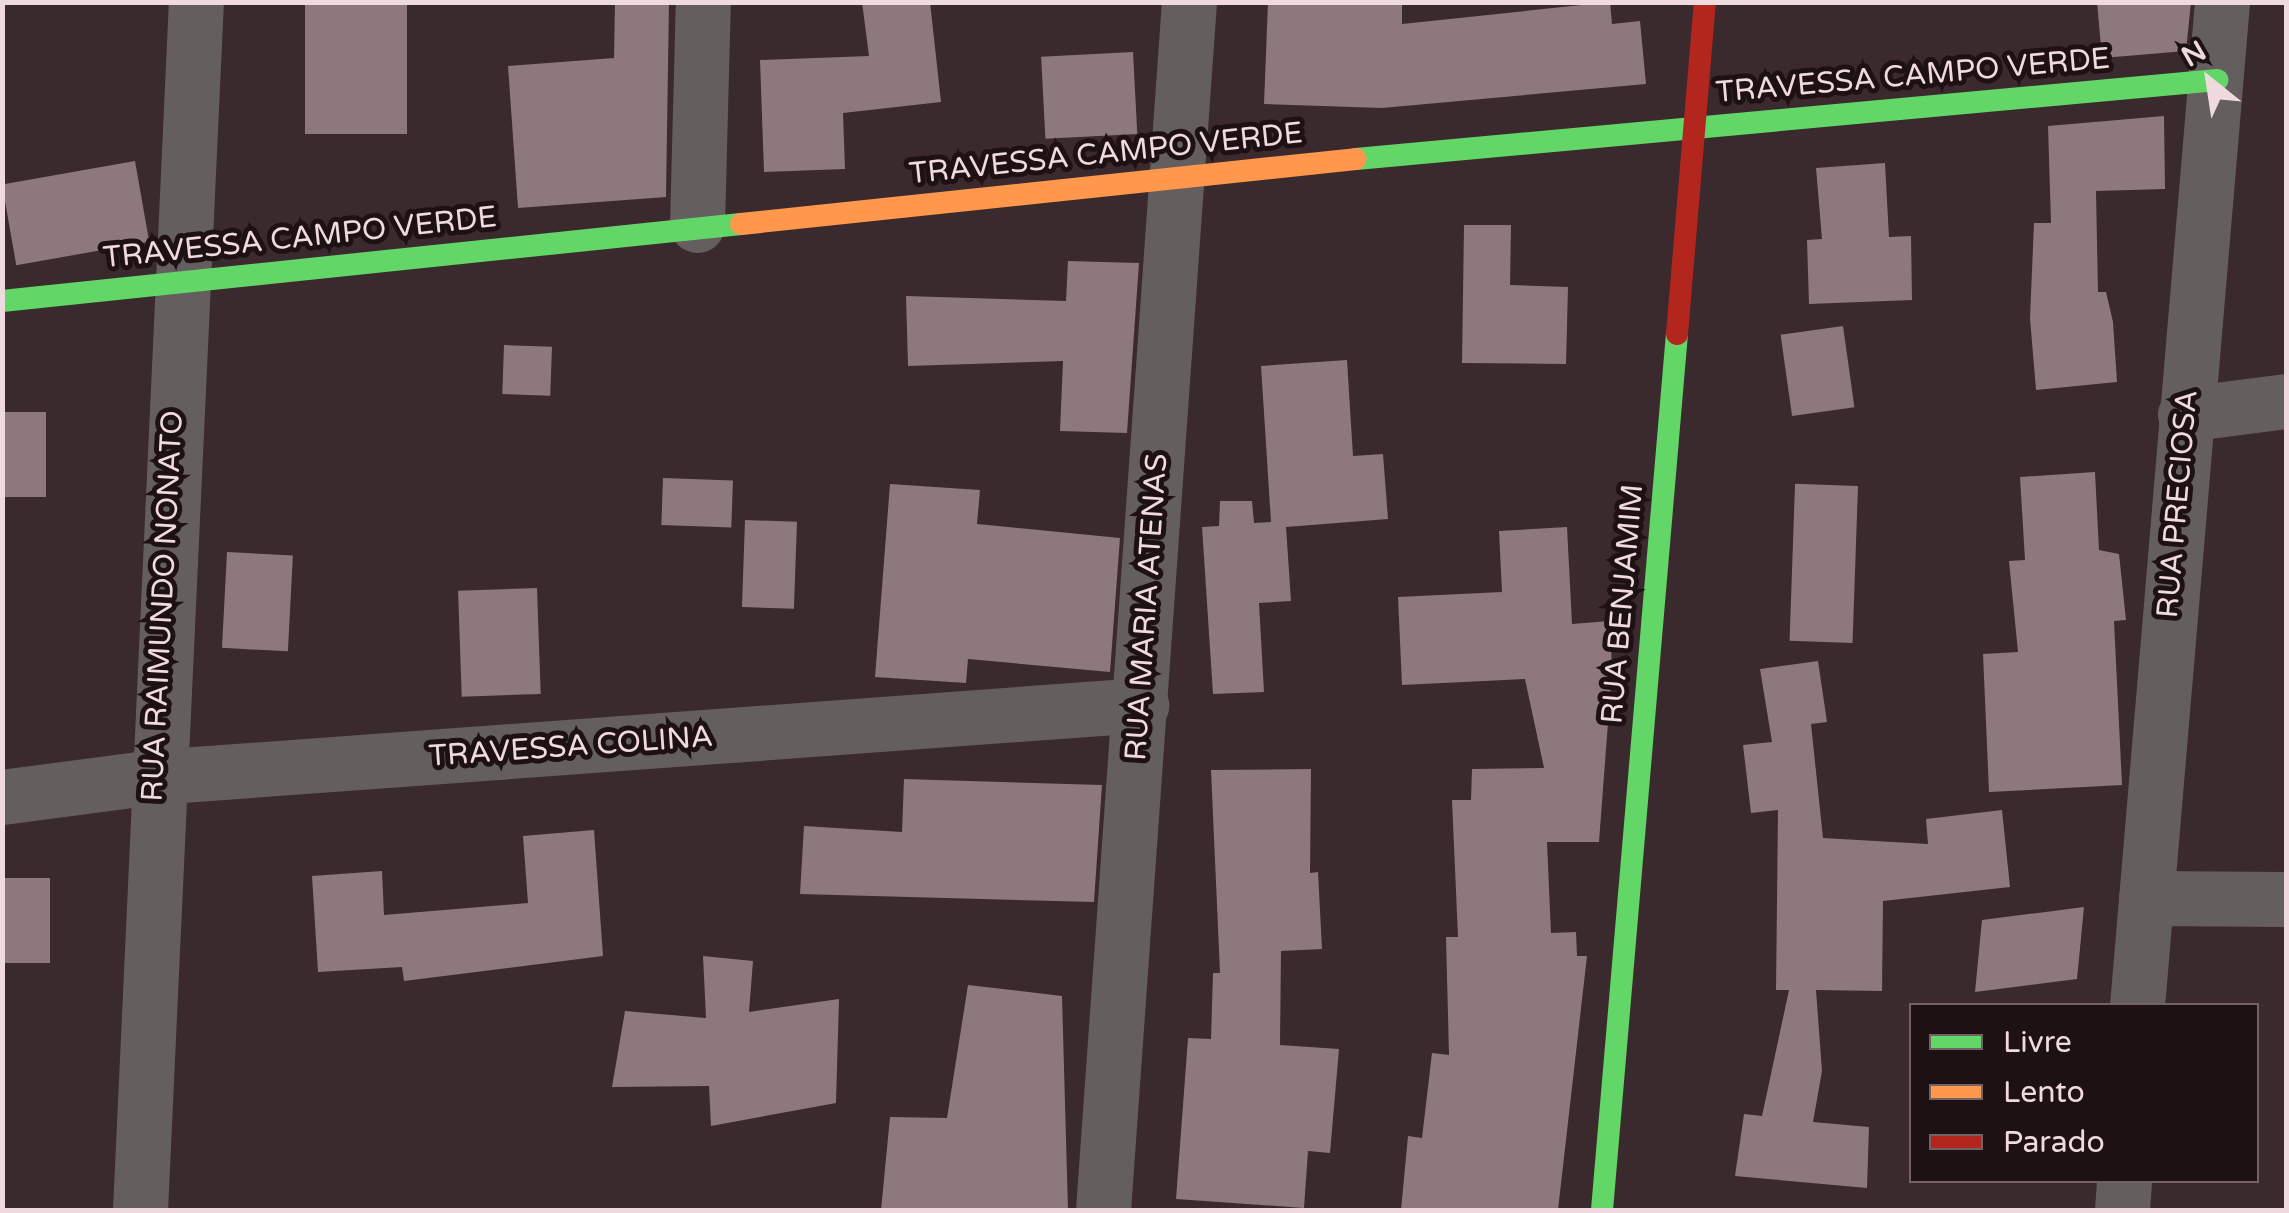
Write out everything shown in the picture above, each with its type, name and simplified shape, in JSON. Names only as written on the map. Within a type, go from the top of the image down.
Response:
[{"type":"street","name":"RUA RAIMUNDO NONATO","points":[[140,1210],[154,777],[177,282],[196,2]]},
{"type":"street","points":[[697,225],[703,2]]},
{"type":"street","name":"RUA MARIA ATENAS","points":[[1103,1210],[1189,2]]},
{"type":"street","name":"RUA BENJAMIM","points":[[1602,1210],[1704,2]]},
{"type":"street","name":"RUA PRECIOSA","points":[[2138,1003],[2222,2]]},
{"type":"street","name":"TRAVESSA CAMPO VERDE","points":[[2,301],[697,225],[1694,124],[2216,80]]},
{"type":"street","points":[[2186,414],[2286,401]]},
{"type":"street","name":"TRAVESSA COLINA","points":[[2,798],[154,777],[1141,705]]},
{"type":"street","points":[[2146,898],[2286,899]]},
{"type":"street","points":[[2122,1210],[2124,1183]]},
{"type":"building","points":[[305,2],[407,2],[407,134],[305,134]]},
{"type":"building","points":[[615,2],[669,2],[666,197],[518,208],[508,66],[614,58]]},
{"type":"building","points":[[862,2],[930,2],[941,102],[843,113],[845,169],[764,172],[760,60],[869,56]]},
{"type":"building","points":[[1268,2],[1402,2],[1402,24],[1610,2],[1612,24],[1640,21],[1646,84],[1382,108],[1264,104]]},
{"type":"building","points":[[2097,2],[2191,2],[2186,51],[2102,58]]},
{"type":"building","points":[[1133,52],[1137,134],[1045,139],[1041,57]]},
{"type":"building","points":[[2164,116],[2165,189],[2096,191],[2098,292],[2106,292],[2113,322],[2117,382],[2036,390],[2030,318],[2034,223],[2051,223],[2048,126]]},
{"type":"building","points":[[135,161],[149,242],[16,265],[2,184]]},
{"type":"building","points":[[1885,163],[1889,237],[1911,236],[1912,300],[1809,304],[1807,240],[1822,239],[1816,168]]},
{"type":"building","points":[[1464,225],[1511,225],[1510,285],[1568,287],[1566,364],[1462,363]]},
{"type":"building","points":[[1068,261],[1139,263],[1127,433],[1060,431],[1063,361],[908,366],[906,296],[1066,301]]},
{"type":"building","points":[[1843,326],[1854,407],[1792,416],[1781,335]]},
{"type":"building","points":[[504,345],[552,347],[550,396],[502,394]]},
{"type":"building","points":[[1347,360],[1353,456],[1383,454],[1388,519],[1286,527],[1291,601],[1259,603],[1264,692],[1213,694],[1202,527],[1219,526],[1220,501],[1252,501],[1254,523],[1271,522],[1261,366]]},
{"type":"building","points":[[2,412],[46,412],[46,497],[2,497]]},
{"type":"building","points":[[2095,472],[2099,550],[2119,554],[2126,620],[2114,621],[2122,785],[1989,792],[1983,654],[2018,652],[2009,561],[2025,560],[2020,477]]},
{"type":"building","points":[[663,478],[733,480],[731,527],[661,525]]},
{"type":"building","points":[[890,484],[980,490],[977,524],[1120,538],[1110,672],[968,659],[966,683],[875,677]]},
{"type":"building","points":[[1795,484],[1858,486],[1853,643],[1790,641]]},
{"type":"building","points":[[745,520],[797,522],[794,609],[742,607]]},
{"type":"building","points":[[1567,527],[1572,624],[1610,621],[1612,670],[1599,842],[1547,842],[1551,933],[1576,932],[1577,956],[1587,956],[1558,1210],[1401,1210],[1408,1136],[1422,1138],[1432,1053],[1449,1055],[1446,937],[1458,937],[1452,800],[1471,800],[1472,769],[1544,768],[1525,679],[1402,685],[1398,597],[1502,592],[1499,531]]},
{"type":"building","points":[[227,552],[293,555],[288,651],[222,648]]},
{"type":"building","points":[[537,588],[541,694],[462,697],[458,591]]},
{"type":"building","points":[[1818,661],[1827,722],[1811,724],[1823,838],[1928,844],[1926,819],[2002,810],[2010,887],[1883,901],[1882,991],[1816,990],[1822,1071],[1813,1122],[1869,1127],[1867,1188],[1735,1176],[1744,1114],[1762,1116],[1789,990],[1776,990],[1778,810],[1751,813],[1743,745],[1772,742],[1760,669]]},
{"type":"building","points":[[1311,769],[1310,873],[1318,872],[1322,949],[1281,951],[1280,1045],[1339,1049],[1330,1153],[1308,1151],[1304,1208],[1176,1199],[1188,1038],[1211,1039],[1213,973],[1220,973],[1211,770]]},
{"type":"building","points":[[904,779],[1102,785],[1094,902],[800,894],[804,826],[902,832]]},
{"type":"building","points":[[594,830],[603,956],[404,981],[402,967],[318,972],[312,876],[382,871],[384,915],[528,903],[523,836]]},
{"type":"building","points":[[2,878],[50,878],[50,963],[2,963]]},
{"type":"building","points":[[2084,907],[2077,979],[1975,992],[1982,920]]},
{"type":"building","points":[[703,956],[753,961],[749,1012],[839,999],[836,1103],[711,1126],[709,1086],[612,1087],[625,1011],[706,1018]]},
{"type":"building","points":[[968,985],[1062,996],[1068,1210],[881,1210],[890,1117],[947,1118]]},
{"type":"traffic: fast","points":[[1356,159],[2217,80]]},
{"type":"traffic: fast","points":[[2,301],[741,224]]},
{"type":"traffic: fast","points":[[1602,1210],[1677,334]]},
{"type":"traffic: slow","points":[[741,224],[1356,159]]},
{"type":"traffic: jam","points":[[1677,334],[1705,2]]}]
